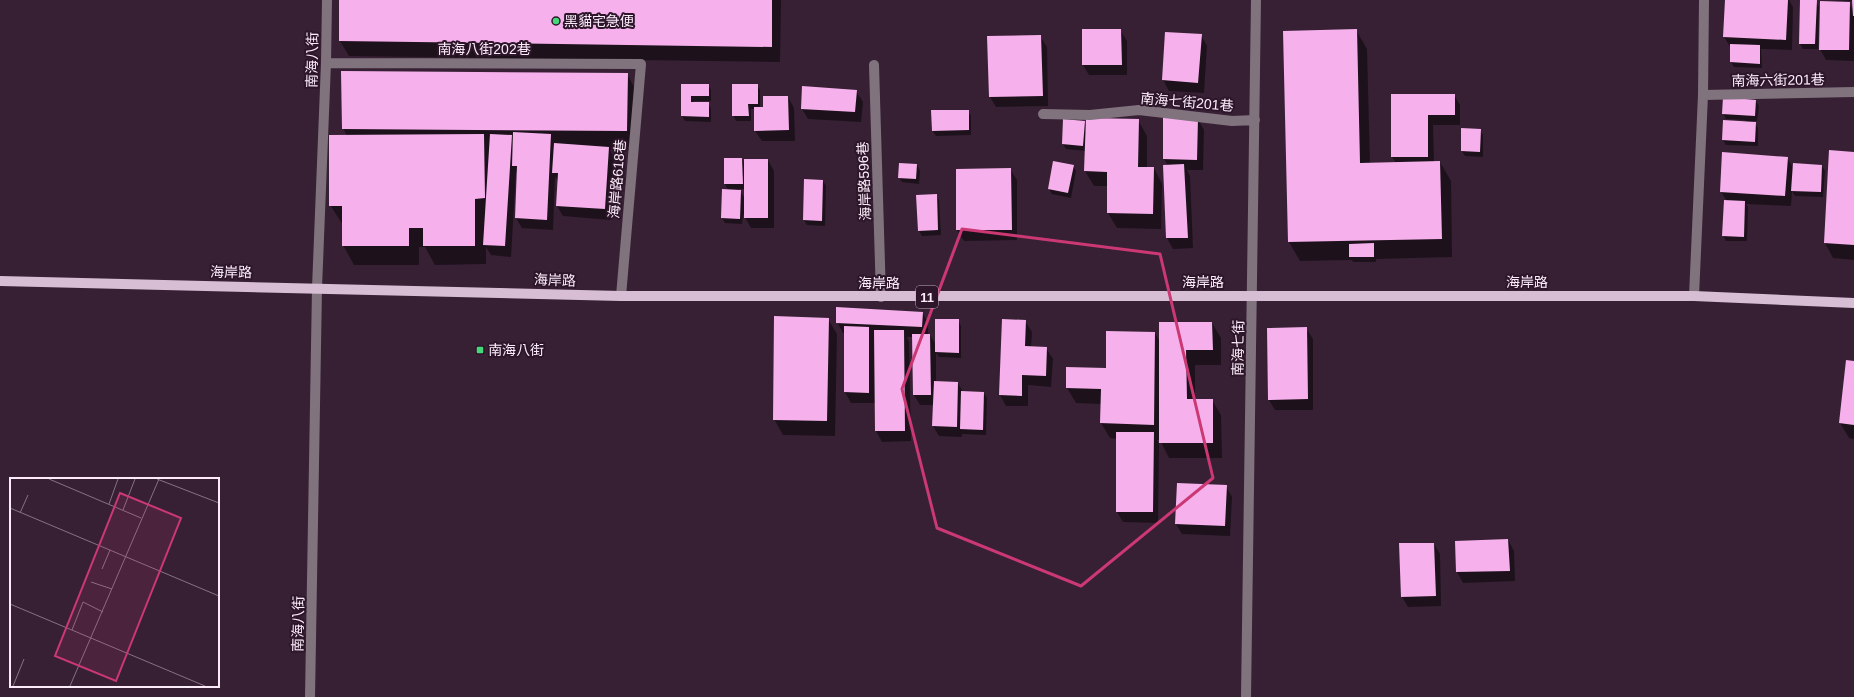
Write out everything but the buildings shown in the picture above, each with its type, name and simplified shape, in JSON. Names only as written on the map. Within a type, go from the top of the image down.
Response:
[{"type":"main road","name":"海岸路","points":[[0,280],[621,296],[1694,296],[1854,303]]},
{"type":"street","name":"南海八街","points":[[310,697],[317,288],[327,0]]},
{"type":"street","name":"南海七街","points":[[1246,697],[1253,296],[1256,0]]},
{"type":"street","points":[[1694,296],[1703,95],[1704,0]]},
{"type":"street","name":"南海八街202巷","points":[[326,63],[641,64]]},
{"type":"street","name":"海岸路618巷","points":[[621,296],[641,64]]},
{"type":"street","name":"海岸路596巷","points":[[874,65],[881,297]]},
{"type":"street","name":"南海六街201巷","points":[[1703,95],[1854,92]]},
{"type":"street","name":"南海七街201巷","points":[[1044,114],[1090,114],[1139,110],[1232,121],[1255,120]]},
{"type":"highlighted area","points":[[962,229],[1160,254],[1213,478],[1081,586],[937,528],[902,389]]},
{"type":"place","name":"黑貓宅急便","points":[[556,21]]},
{"type":"place","name":"南海八街","points":[[480,350]]}]
